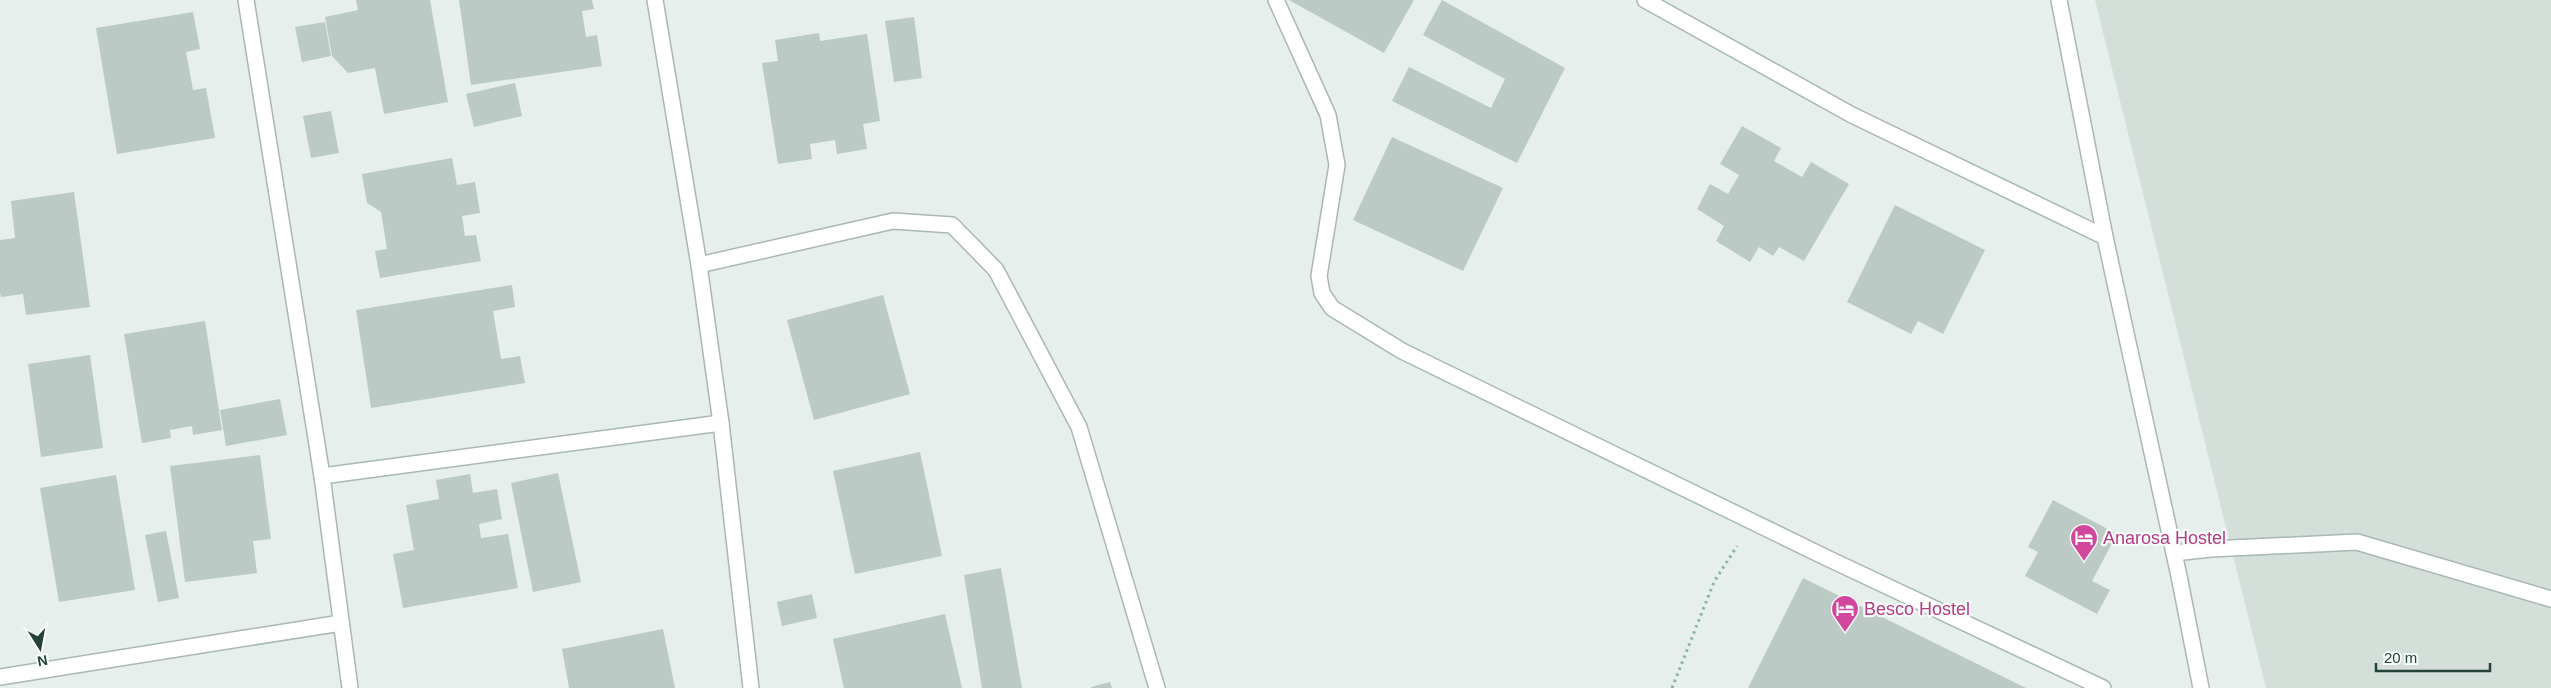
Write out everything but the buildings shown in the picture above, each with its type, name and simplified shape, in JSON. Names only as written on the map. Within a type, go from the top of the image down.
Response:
[{"type":"street","points":[[246,0],[322,476],[350,688]]},
{"type":"street","points":[[656,0],[699,265],[721,423],[751,688]]},
{"type":"street","points":[[1276,0],[1328,115],[1337,165],[1319,276],[1322,292],[1332,308],[1402,351],[1752,522],[2103,688]]},
{"type":"street","points":[[1645,0],[1852,115],[2105,237]]},
{"type":"street","points":[[2060,0],[2105,237],[2174,553],[2201,688]]},
{"type":"street","points":[[699,265],[893,222],[952,225],[996,270],[1079,427],[1157,688]]},
{"type":"street","points":[[322,476],[721,423]]},
{"type":"street","points":[[2174,553],[2212,549],[2357,542],[2551,598]]},
{"type":"street","points":[[0,677],[341,623]]},
{"type":"path","points":[[1672,688],[1714,582],[1752,522]]},
{"type":"shaded area","points":[[2095,0],[2551,0],[2551,688],[2266,688]]},
{"type":"place","name":"Anarosa Hostel","points":[[2084,562]]},
{"type":"place","name":"Besco Hostel","points":[[1845,633]]}]
